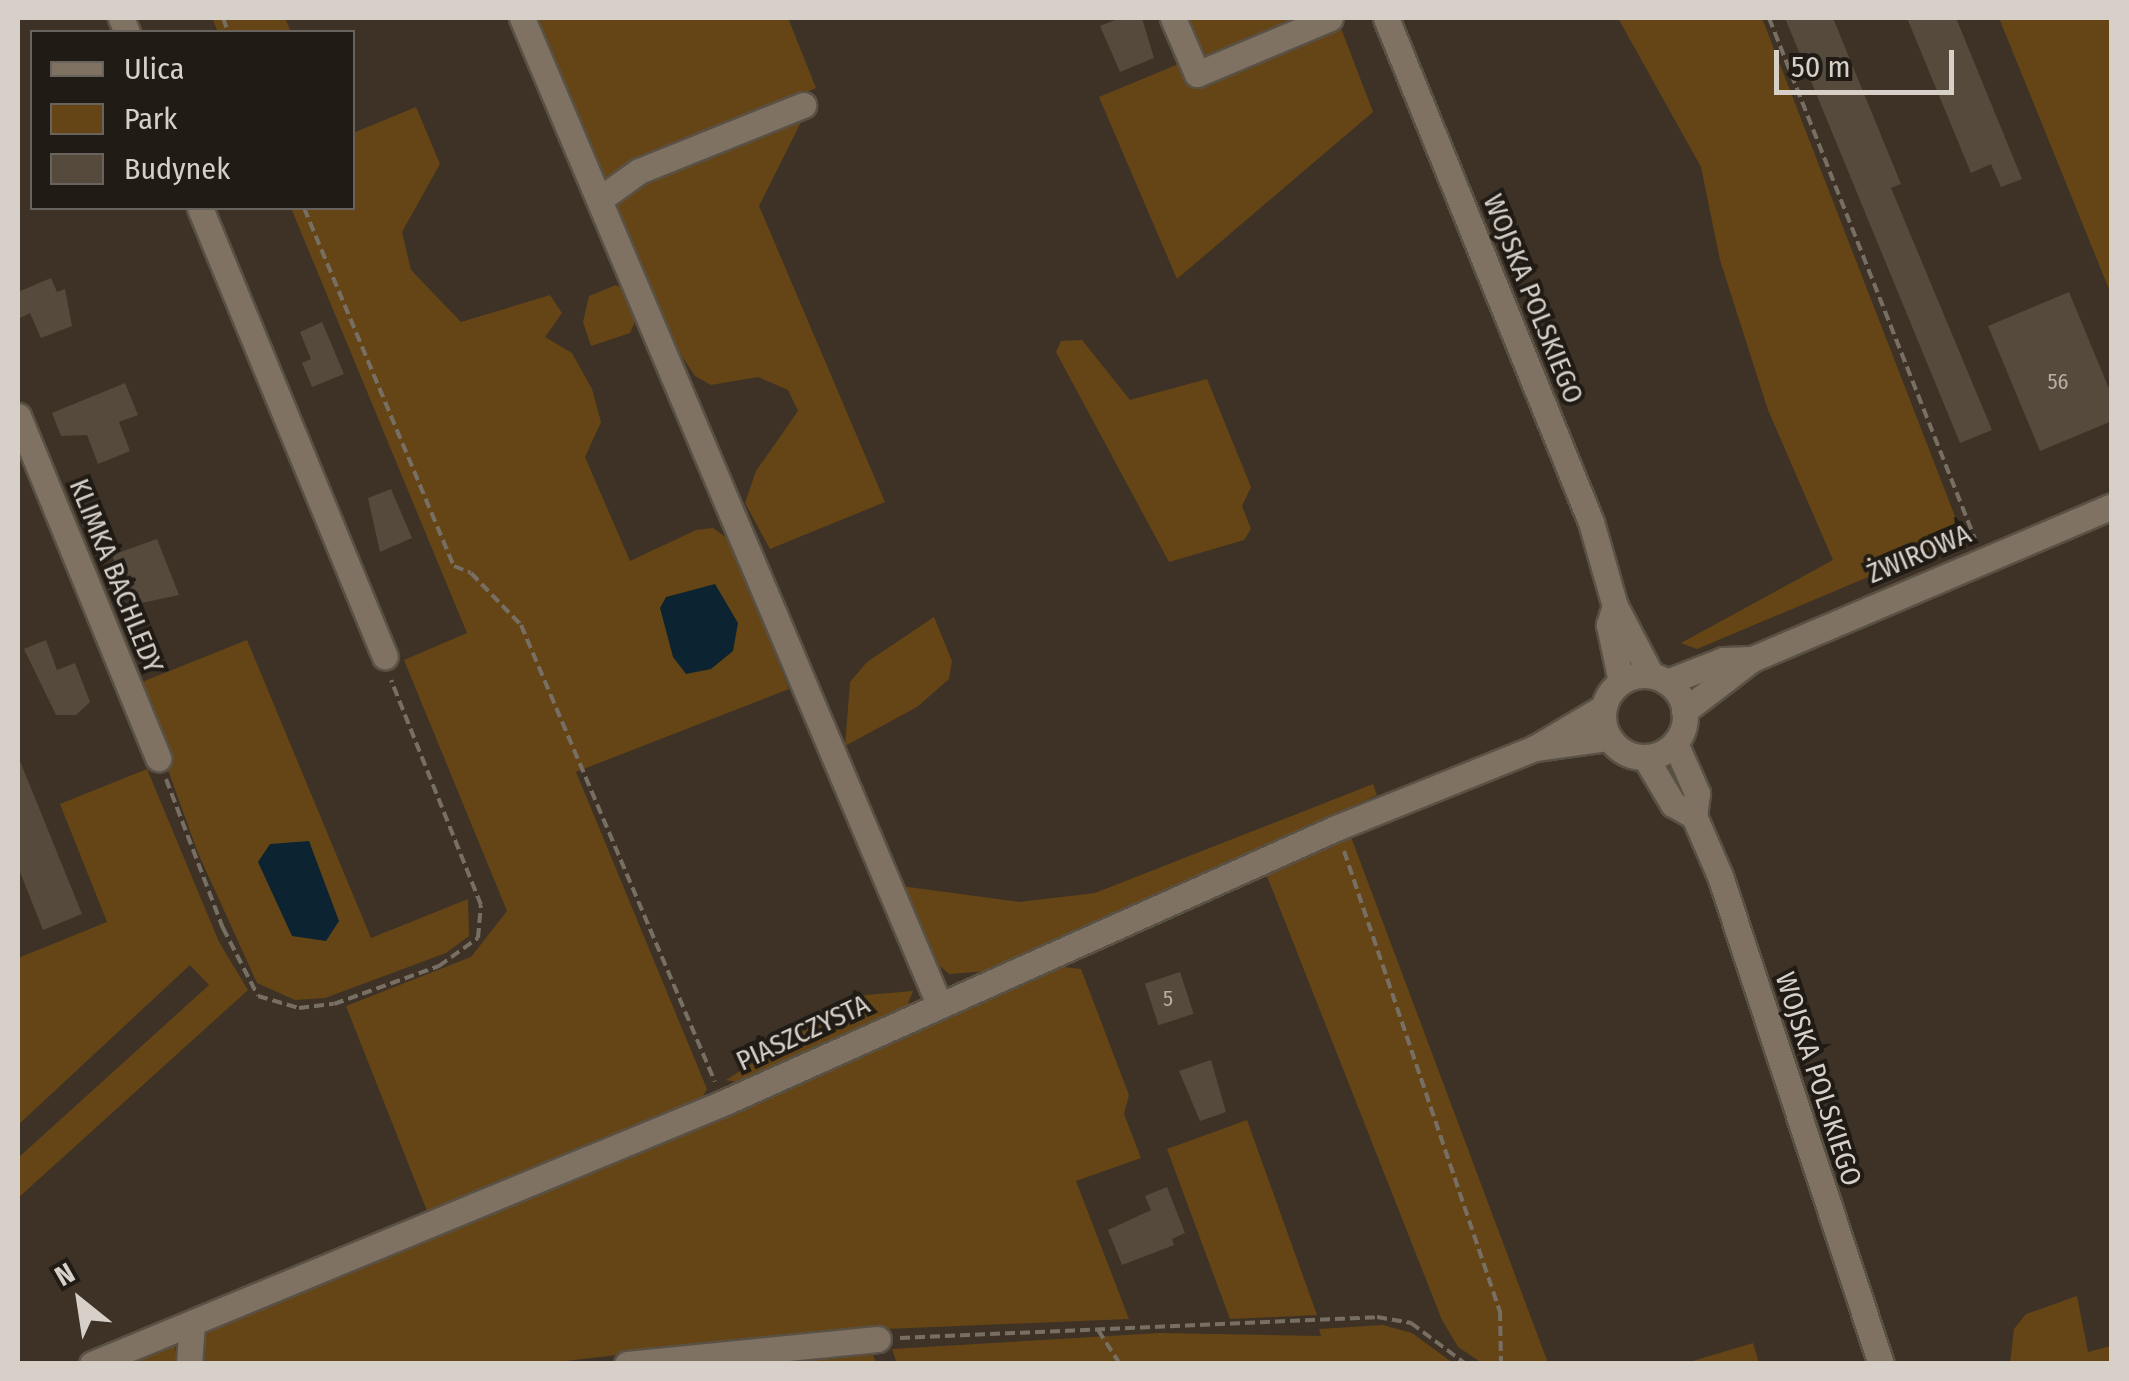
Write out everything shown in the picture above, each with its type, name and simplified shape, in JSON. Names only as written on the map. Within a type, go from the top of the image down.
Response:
[{"type":"street","points":[[522,18],[939,1004]]},
{"type":"street","points":[[1173,18],[1197,74],[1330,18]]},
{"type":"street","name":"WOJSKA POLSKIEGO","points":[[1386,18],[1592,522],[1616,606],[1659,679]]},
{"type":"street","points":[[600,199],[639,171],[803,105]]},
{"type":"street","points":[[201,210],[385,656]]},
{"type":"street","name":"KLIMKA BACHLEDY","points":[[18,416],[158,758]]},
{"type":"street","name":"ŻWIROWA","points":[[1684,710],[1752,659],[2112,506]]},
{"type":"street","name":"WOJSKA POLSKIEGO","points":[[1616,606],[1608,625],[1621,682]]},
{"type":"street","name":"ŻWIROWA","points":[[1659,679],[1723,660],[1752,659]]},
{"type":"street","points":[[1659,679],[1684,710],[1675,742],[1645,757],[1626,754],[1608,738],[1604,708],[1621,682],[1659,679]]},
{"type":"street","name":"PIASZCZYSTA","points":[[92,1364],[723,1103],[1336,828],[1535,748],[1604,708]]},
{"type":"street","name":"PIASZCZYSTA","points":[[1535,748],[1608,738]]},
{"type":"street","name":"WOJSKA POLSKIEGO","points":[[1675,742],[1697,793],[1694,816],[1720,876],[1881,1364]]},
{"type":"street","name":"WOJSKA POLSKIEGO","points":[[1645,757],[1672,804],[1694,816]]},
{"type":"street","points":[[189,1364],[192,1322]]},
{"type":"street","points":[[627,1364],[878,1339]]},
{"type":"path","points":[[1769,18],[1982,560]]},
{"type":"path","points":[[305,210],[454,566],[471,574],[522,625],[723,1103]]},
{"type":"path","points":[[158,758],[223,928],[258,996],[299,1008],[334,1004],[439,966],[478,938],[481,906],[400,714],[385,656]]},
{"type":"path","points":[[1336,828],[1500,1310],[1500,1364]]},
{"type":"path","points":[[878,1339],[1377,1317],[1412,1324],[1466,1364]]},
{"type":"path","points":[[1096,1328],[1120,1364]]},
{"type":"green space","points":[[212,18],[285,18],[290,30],[217,30]]},
{"type":"green space","points":[[538,18],[788,18],[816,88],[605,180]]},
{"type":"green space","points":[[1186,18],[1301,18],[1207,57]]},
{"type":"green space","points":[[1618,18],[1762,18],[1963,537],[1697,649],[1681,643],[1833,560],[1768,410],[1720,260],[1701,167]]},
{"type":"green space","points":[[1999,18],[2111,18],[2111,294]]},
{"type":"green space","points":[[1339,23],[1373,112],[1177,279],[1099,97],[1181,63],[1192,86]]},
{"type":"green space","points":[[416,107],[440,164],[402,232],[411,270],[461,322],[550,295],[562,313],[545,337],[572,353],[592,389],[601,422],[585,457],[630,561],[696,530],[713,528],[732,542],[789,689],[576,772],[707,1089],[702,1098],[427,1211],[346,1006],[471,957],[507,911],[404,660],[467,633],[292,210],[355,210],[355,132]]},
{"type":"green space","points":[[807,110],[759,206],[885,502],[770,549],[745,503],[756,471],[798,411],[788,390],[758,377],[711,385],[695,376],[673,343],[617,215],[614,195]]},
{"type":"green space","points":[[616,285],[629,293],[636,320],[630,333],[591,346],[583,322],[589,296]]},
{"type":"green space","points":[[1082,340],[1130,400],[1207,379],[1251,487],[1242,506],[1251,529],[1244,540],[1169,562],[1056,352],[1061,341]]},
{"type":"green space","points":[[934,617],[952,661],[949,679],[917,707],[845,746],[850,682],[867,662]]},
{"type":"green space","points":[[247,640],[371,938],[468,899],[469,936],[446,953],[325,998],[295,1000],[257,983],[198,853],[137,684]]},
{"type":"green space","points":[[147,769],[219,942],[248,990],[18,1198],[18,1158],[209,985],[190,965],[18,1125],[18,958],[107,922],[60,804]]},
{"type":"green space","points":[[1373,784],[1377,795],[990,971],[949,974],[934,961],[901,886],[1019,902],[1095,893]]},
{"type":"green space","points":[[1351,837],[1548,1363],[1482,1363],[1458,1347],[1442,1320],[1267,876]]},
{"type":"green space","points":[[1064,967],[1081,969],[1129,1095],[1124,1114],[1141,1158],[1076,1181],[1129,1319],[814,1332],[540,1364],[198,1364],[203,1328],[445,1233]]},
{"type":"green space","points":[[913,991],[905,1011],[736,1082],[726,1080],[866,995]]},
{"type":"green space","points":[[1247,1120],[1317,1315],[1230,1319],[1167,1149]]},
{"type":"green space","points":[[2077,1296],[2088,1352],[2111,1346],[2111,1363],[2010,1363],[2014,1329],[2026,1314]]},
{"type":"green space","points":[[1383,1325],[1412,1333],[1453,1363],[897,1364],[892,1349],[1160,1333],[1321,1336],[1319,1329]]},
{"type":"green space","points":[[175,1339],[176,1363],[115,1364]]},
{"type":"green space","points":[[1753,1343],[1759,1363],[1686,1363]]},
{"type":"green space","points":[[872,1352],[876,1363],[725,1364]]},
{"type":"water","points":[[715,584],[738,623],[733,651],[711,669],[686,674],[673,657],[660,608],[666,597]]},
{"type":"water","points":[[309,841],[339,921],[326,941],[292,936],[258,862],[270,844]]},
{"type":"building","points":[[1120,18],[1142,18],[1154,58],[1120,72],[1100,26]]},
{"type":"building","points":[[1785,18],[1833,18],[1901,184],[1891,188],[1992,430],[1960,443]]},
{"type":"building","points":[[1907,18],[1956,18],[2022,179],[2001,187],[1991,164],[1971,173]]},
{"type":"building","points":[[51,278],[57,292],[65,289],[72,326],[41,338],[30,313],[18,319],[18,292]]},
{"type":"building","points":[[2069,292],[2112,396],[2112,421],[2040,451],[1988,326]]},
{"type":"building","points":[[322,322],[344,374],[312,387],[302,363],[311,359],[300,332]]},
{"type":"building","points":[[125,383],[138,415],[119,422],[130,451],[98,464],[87,435],[61,436],[52,413]]},
{"type":"building","points":[[391,489],[412,538],[380,552],[368,498]]},
{"type":"building","points":[[157,539],[179,595],[132,605],[112,555]]},
{"type":"building","points":[[46,640],[57,670],[75,663],[90,702],[76,715],[56,715],[24,649]]},
{"type":"building","points":[[18,756],[82,914],[43,930],[18,867]]},
{"type":"building","points":[[1180,972],[1194,1014],[1158,1025],[1145,983]]},
{"type":"building","points":[[1211,1060],[1226,1112],[1200,1121],[1179,1071]]},
{"type":"building","points":[[1167,1187],[1185,1233],[1172,1239],[1174,1245],[1122,1265],[1108,1230],[1151,1210],[1145,1196]]}]
